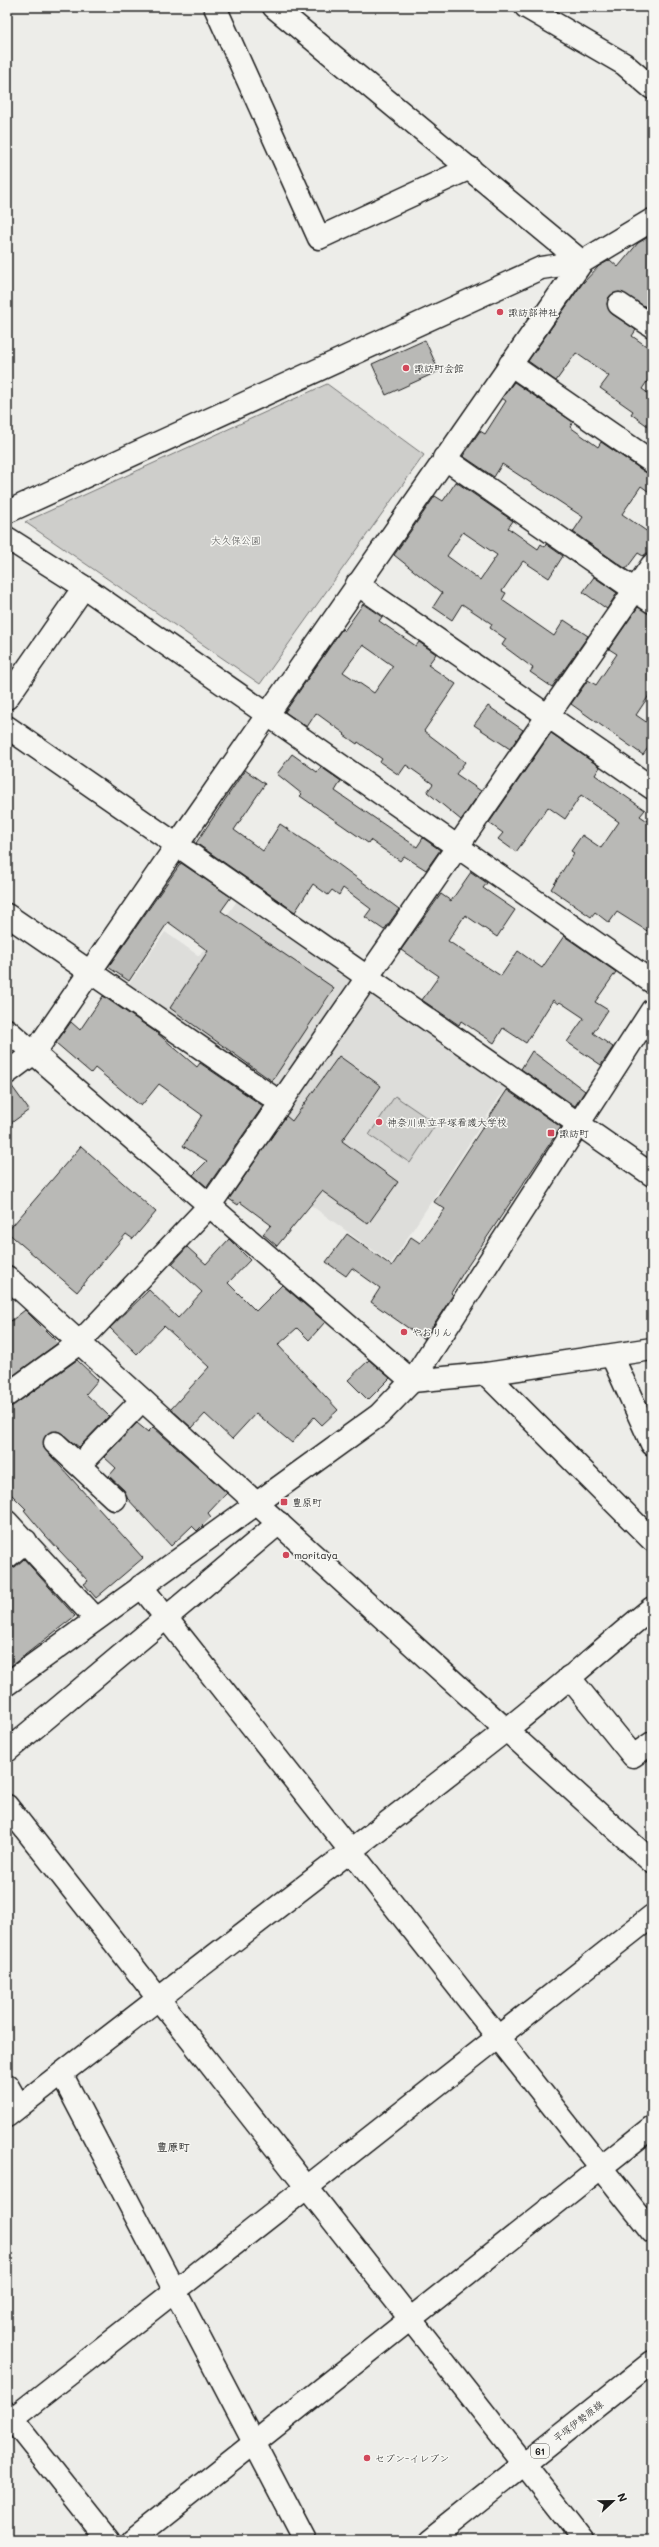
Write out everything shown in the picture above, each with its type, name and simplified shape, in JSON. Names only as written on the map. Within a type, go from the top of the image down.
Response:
[{"type":"street","points":[[216,7],[319,238],[470,168]]},
{"type":"street","points":[[274,7],[295,14],[470,168],[582,262]]},
{"type":"street","points":[[526,7],[624,64],[652,88]]},
{"type":"street","points":[[7,512],[541,268],[582,262],[652,220]]},
{"type":"street","points":[[7,1072],[35,1052],[88,972],[266,714],[582,262]]},
{"type":"street","points":[[620,304],[652,326]]},
{"type":"street","points":[[510,364],[652,462]]},
{"type":"street","points":[[444,458],[652,602]]},
{"type":"street","points":[[7,538],[84,588],[652,982]]},
{"type":"street","points":[[7,1395],[79,1343],[210,1204],[652,565]]},
{"type":"street","points":[[357,584],[652,788]]},
{"type":"street","points":[[7,698],[84,588]]},
{"type":"street","points":[[7,727],[652,1175]]},
{"type":"street","points":[[7,915],[281,1103]]},
{"type":"street","points":[[7,1684],[141,1586],[259,1504],[379,1415],[412,1381],[652,1010]]},
{"type":"street","points":[[7,1030],[35,1052],[412,1381],[486,1374],[652,1349]]},
{"type":"street","points":[[7,1277],[508,1729],[652,1862]]},
{"type":"street","points":[[612,1356],[652,1444]]},
{"type":"street","points":[[486,1374],[652,1540]]},
{"type":"street","points":[[79,1465],[142,1400]]},
{"type":"street","points":[[55,1443],[116,1499]]},
{"type":"street","points":[[7,1522],[96,1619]]},
{"type":"street","points":[[7,1751],[279,1523]]},
{"type":"street","points":[[7,1557],[26,1542]]},
{"type":"street","points":[[141,1586],[652,2232]]},
{"type":"street","points":[[7,2085],[13,2111],[62,2075],[157,1997],[508,1729],[652,1608]]},
{"type":"street","points":[[569,1677],[633,1756],[652,1743]]},
{"type":"street","points":[[7,1806],[584,2540]]},
{"type":"street","points":[[108,2540],[9,2419],[307,2188],[652,1916]]},
{"type":"street","points":[[62,2075],[305,2540]]},
{"type":"street","points":[[132,2540],[652,2128]]},
{"type":"street","name":"平塚伊勢原線","points":[[428,2540],[652,2362]]},
{"type":"shaded area","points":[[239,898],[354,979],[281,1089],[274,1091],[125,990],[165,932],[199,956]]},
{"type":"shaded area","name":"神奈川県立平塚看護大学校","points":[[376,995],[508,1084],[391,1263],[248,1160],[362,997]]},
{"type":"green space","name":"大久保公園","points":[[327,384],[424,455],[260,684],[25,522]]},
{"type":"green space","points":[[395,1096],[436,1124],[410,1163],[369,1135]]},
{"type":"building","points":[[652,235],[652,304],[648,308],[619,292],[609,297],[607,304],[612,314],[636,330],[632,336],[652,350],[652,374],[642,389],[652,396],[652,429],[631,414],[633,411],[600,388],[609,376],[576,353],[556,381],[528,361],[582,284],[599,266],[610,260],[618,267],[638,243]]},
{"type":"building","name":"諏訪町会館","points":[[425,340],[439,371],[386,395],[372,364]]},
{"type":"building","points":[[514,382],[573,422],[570,427],[598,447],[601,442],[645,472],[652,474],[652,494],[641,486],[622,514],[652,535],[652,549],[643,556],[638,553],[626,569],[573,532],[583,517],[502,464],[494,477],[463,456],[480,431],[485,434],[506,401],[502,398]]},
{"type":"building","points":[[456,482],[513,521],[508,528],[538,549],[541,544],[545,547],[546,544],[563,556],[549,578],[523,561],[502,591],[506,593],[502,600],[554,636],[564,620],[588,636],[552,687],[530,672],[533,668],[502,645],[506,639],[490,628],[492,624],[462,604],[452,620],[433,607],[442,593],[394,555],[435,496],[443,501]],"holes":[[[463,532],[497,555],[480,580],[447,556]]]},
{"type":"building","points":[[594,577],[617,593],[607,609],[583,592]]},
{"type":"building","points":[[363,604],[382,617],[379,621],[416,646],[419,642],[436,654],[428,665],[456,684],[424,731],[465,762],[456,774],[481,791],[461,820],[427,792],[433,784],[406,765],[399,775],[380,762],[382,759],[358,742],[357,744],[344,735],[345,734],[316,713],[307,727],[285,712],[342,629],[344,631]],"holes":[[[363,645],[393,666],[374,693],[343,672]]]},
{"type":"building","points":[[638,607],[652,614],[652,691],[636,715],[652,726],[652,742],[643,755],[571,704],[588,680],[596,685],[617,654],[609,649]]},
{"type":"building","points":[[488,706],[523,730],[510,749],[474,725]]},
{"type":"building","points":[[551,733],[600,767],[595,775],[645,810],[640,816],[652,824],[652,934],[617,912],[609,923],[595,912],[591,917],[551,889],[574,853],[571,851],[582,835],[601,848],[619,822],[581,795],[565,819],[548,807],[516,852],[498,839],[503,833],[489,823]]},
{"type":"building","points":[[292,754],[317,772],[321,767],[341,781],[335,791],[417,847],[423,838],[440,850],[426,870],[404,856],[400,861],[370,840],[368,843],[300,796],[302,794],[277,774]]},
{"type":"building","points":[[245,770],[265,784],[234,830],[263,851],[280,824],[319,850],[399,909],[384,930],[365,917],[371,909],[343,888],[339,895],[332,890],[328,895],[313,884],[295,912],[196,843]]},
{"type":"building","points":[[181,863],[231,897],[221,911],[334,988],[272,1081],[170,1008],[208,951],[168,922],[129,981],[108,967]]},
{"type":"building","points":[[471,872],[487,883],[483,888],[515,910],[497,937],[465,915],[448,941],[501,976],[518,951],[542,968],[564,936],[616,972],[595,1002],[608,1010],[593,1033],[613,1047],[601,1065],[567,1042],[584,1018],[560,1002],[558,1004],[553,1000],[526,1043],[503,1028],[494,1043],[461,1021],[459,1025],[422,1000],[439,976],[401,950],[441,894],[451,901]]},
{"type":"building","points":[[103,996],[157,1033],[197,1067],[200,1063],[263,1106],[207,1187],[193,1175],[207,1161],[183,1146],[202,1115],[159,1084],[141,1106],[95,1068],[91,1073],[56,1043],[71,1022],[80,1030]]},
{"type":"building","points":[[532,1051],[585,1091],[575,1106],[521,1069]]},
{"type":"building","points":[[339,1056],[381,1086],[342,1141],[398,1182],[368,1224],[322,1191],[277,1246],[263,1234],[271,1225],[240,1202],[238,1205],[229,1199],[286,1116],[292,1121]]},
{"type":"building","points":[[7,1085],[11,1085],[29,1110],[7,1126]]},
{"type":"building","points":[[507,1090],[561,1127],[463,1273],[451,1293],[453,1295],[424,1339],[371,1302],[380,1288],[352,1268],[346,1276],[326,1262],[347,1234],[392,1266],[411,1237],[420,1243],[445,1209],[434,1202]]},
{"type":"building","points":[[81,1146],[156,1212],[133,1239],[126,1234],[77,1292],[7,1232]]},
{"type":"building","points":[[229,1239],[250,1260],[228,1283],[256,1311],[282,1285],[325,1322],[309,1340],[297,1328],[278,1345],[338,1410],[322,1425],[314,1417],[292,1443],[256,1413],[232,1439],[205,1414],[192,1428],[171,1409],[209,1367],[164,1326],[137,1354],[110,1328],[149,1290],[178,1318],[202,1292],[172,1264],[187,1247],[206,1264]]},
{"type":"building","points":[[25,1310],[58,1343],[7,1380],[7,1324]]},
{"type":"building","points":[[77,1360],[98,1380],[86,1394],[109,1416],[79,1447],[57,1431],[46,1435],[43,1447],[143,1558],[96,1598],[84,1584],[88,1581],[45,1535],[24,1510],[26,1509],[7,1490],[7,1407],[14,1405]]},
{"type":"building","points":[[369,1360],[390,1378],[368,1400],[348,1380]]},
{"type":"building","points":[[137,1423],[148,1432],[153,1427],[227,1493],[208,1513],[211,1517],[197,1531],[192,1526],[171,1546],[127,1498],[124,1490],[109,1476],[116,1468],[104,1457]]},
{"type":"building","points":[[24,1559],[75,1616],[7,1669],[7,1569],[15,1567]]},
{"type":"place","name":"諏訪部神社","points":[[500,312]]},
{"type":"place","name":"諏訪町会館","points":[[406,368]]},
{"type":"place","name":"神奈川県立平塚看護大学校","points":[[379,1122]]},
{"type":"place","name":"諏訪町","points":[[551,1133]]},
{"type":"place","name":"やおりん","points":[[404,1332]]},
{"type":"place","name":"豊原町","points":[[284,1502]]},
{"type":"place","name":"moritaya","points":[[286,1555]]},
{"type":"place","name":"セブン-イレブン","points":[[367,2458]]},
{"type":"district","name":"豊原町","points":[[173,2146]]}]
